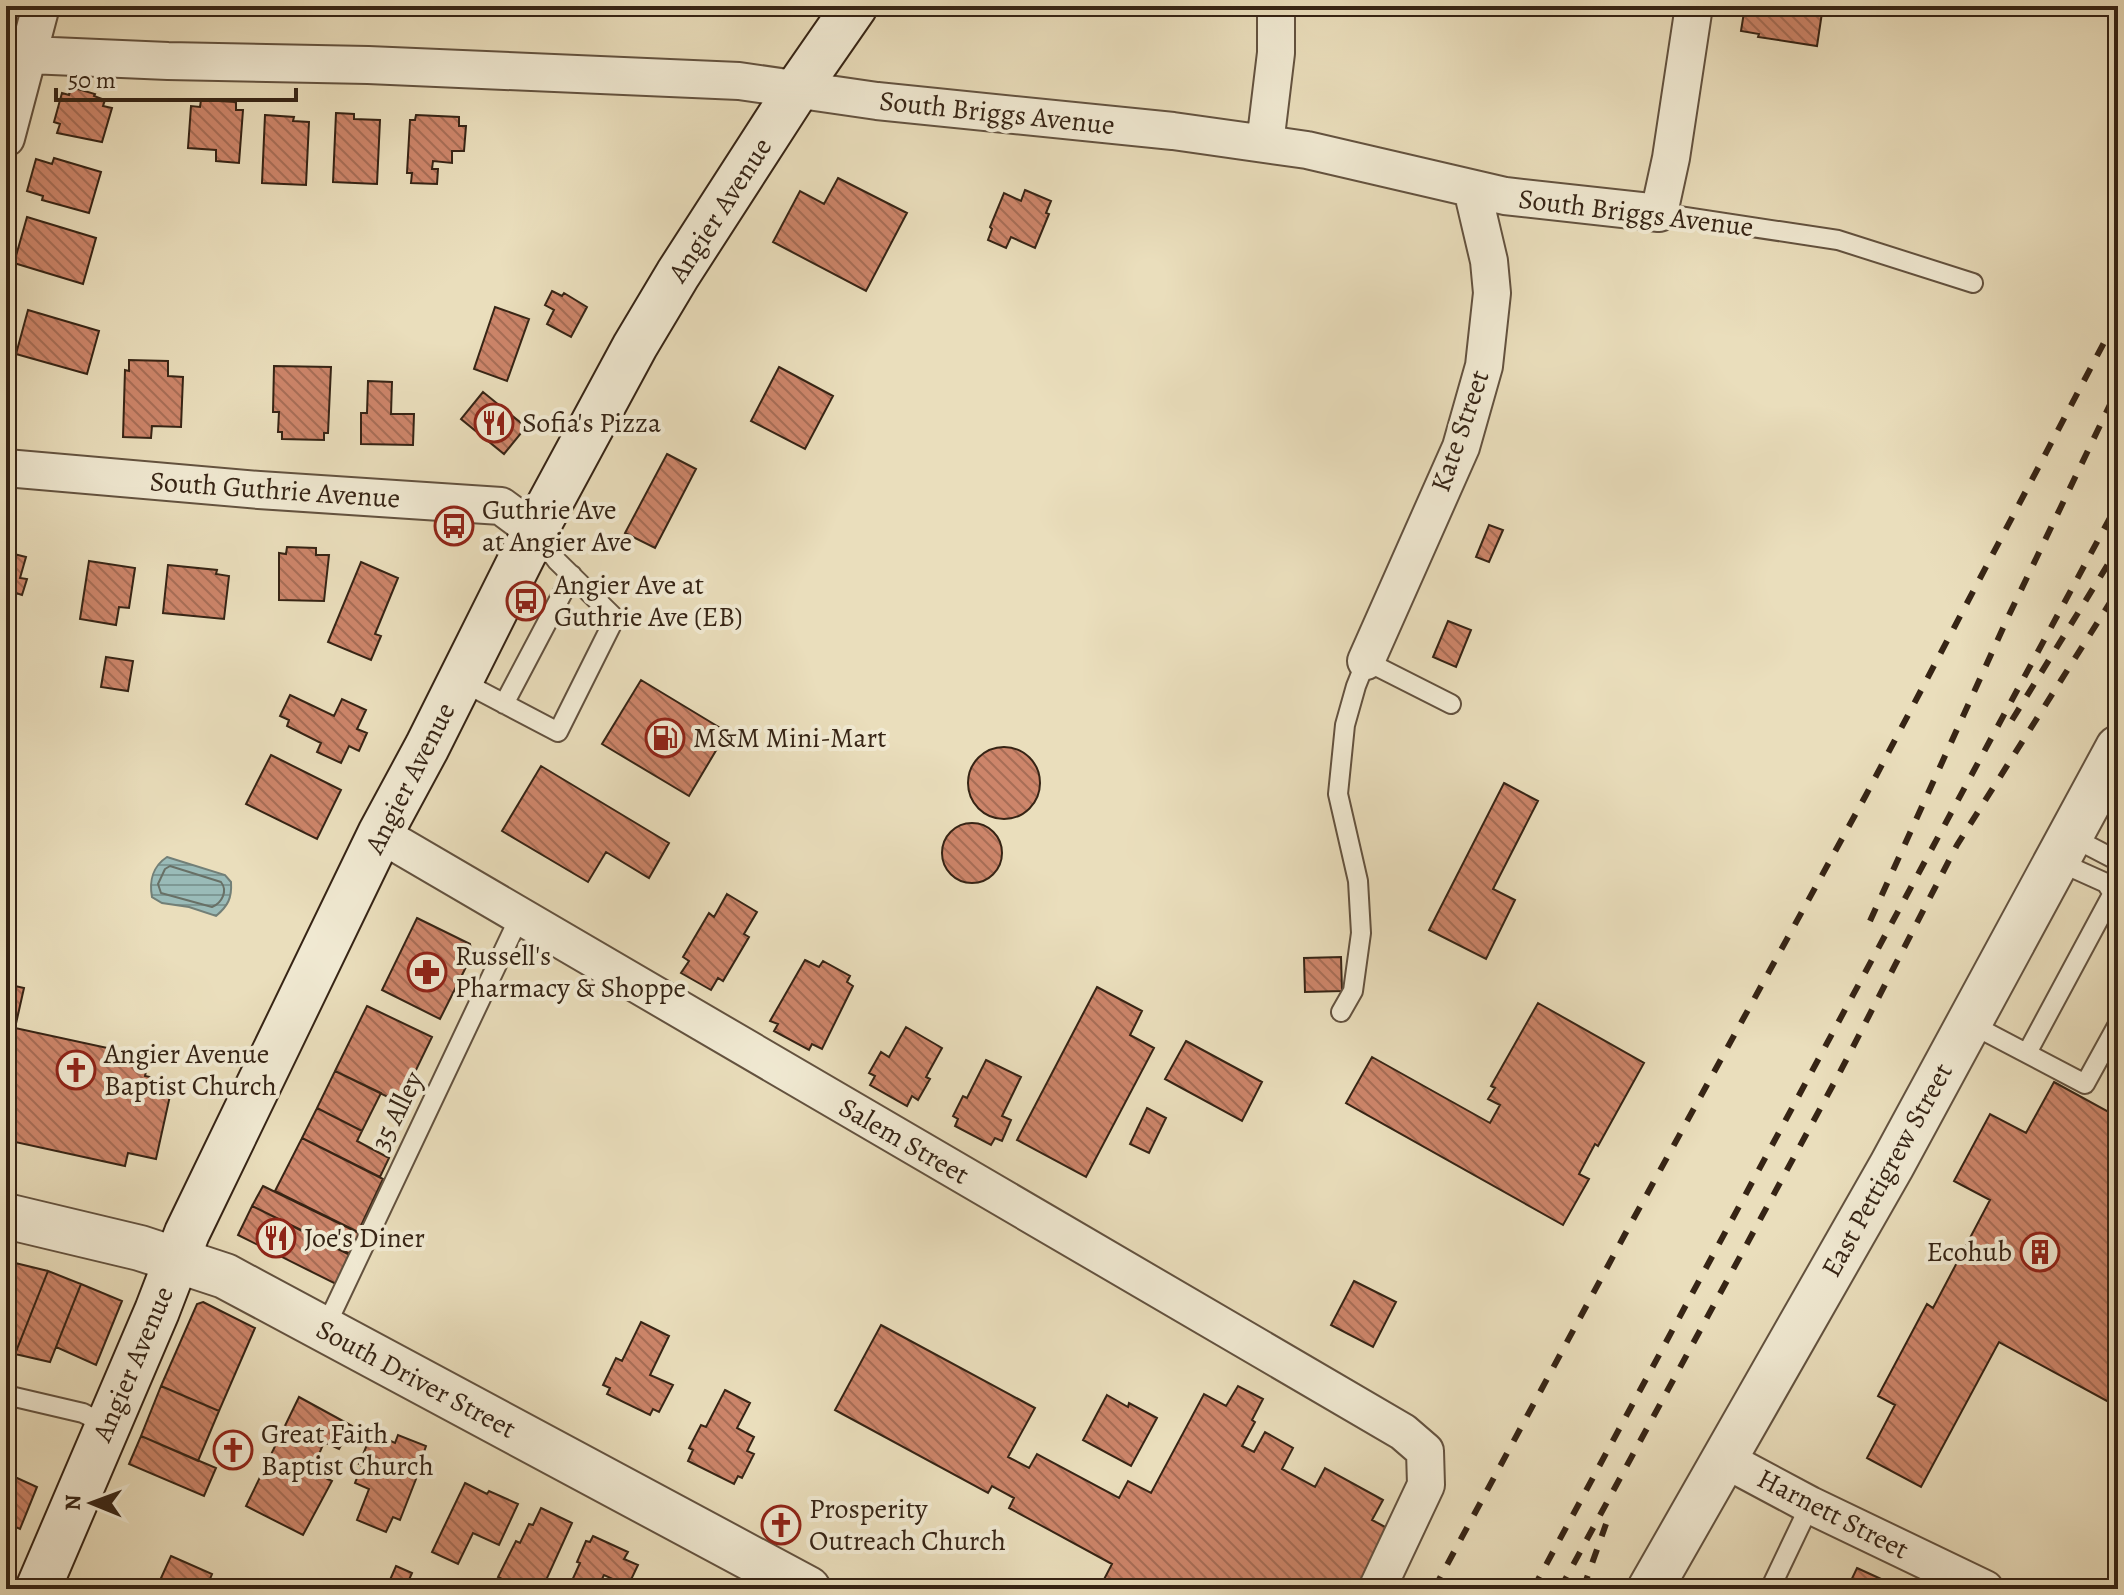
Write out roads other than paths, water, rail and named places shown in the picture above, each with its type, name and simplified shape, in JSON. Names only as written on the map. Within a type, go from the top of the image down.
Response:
[{"type":"street","points":[[6,138],[18,54],[41,6]]},
{"type":"street","name":"Angier Avenue","points":[[38,1589],[176,1258],[380,834],[461,681],[535,531],[671,286],[796,91],[855,6]]},
{"type":"street","points":[[1265,144],[1276,53],[1276,6]]},
{"type":"street","points":[[1659,213],[1671,158],[1694,6]]},
{"type":"street","name":"South Briggs Avenue","points":[[18,54],[727,81],[877,101],[1079,120],[1265,144],[1307,150],[1505,196],[1659,213]]},
{"type":"street","name":"Kate Street","points":[[1366,661],[1461,447],[1484,366],[1492,293],[1489,261],[1472,189]]},
{"type":"street","name":"South Guthrie Avenue","points":[[6,468],[274,491],[501,506],[535,531]]},
{"type":"street","name":"East Pettigrew Street","points":[[1650,1589],[1892,1165],[2118,748]]},
{"type":"street","name":"Salem Street","points":[[380,834],[1403,1432],[1425,1451],[1426,1485],[1377,1589]]},
{"type":"street","name":"South Driver Street","points":[[6,1216],[176,1258],[225,1276],[808,1589]]},
{"type":"street","name":"Harnett Street","points":[[1724,1459],[1810,1505],[1985,1589]]},
{"type":"lane","name":"South Briggs Avenue","points":[[1659,213],[1838,240],[1973,283]]},
{"type":"lane","points":[[461,681],[558,732],[615,618],[572,575],[535,531]]},
{"type":"lane","points":[[504,704],[572,575]]},
{"type":"lane","points":[[1341,1012],[1353,991],[1361,933],[1358,881],[1338,794],[1345,725],[1356,686],[1366,661],[1451,704]]},
{"type":"lane","points":[[2064,848],[2118,861]]},
{"type":"lane","points":[[2027,1053],[2115,897],[2106,883],[2064,848]]},
{"type":"lane","name":"35 Alley","points":[[324,1330],[520,916]]},
{"type":"lane","points":[[1969,1023],[2085,1084],[2118,1024]]},
{"type":"lane","points":[[6,1395],[83,1413],[108,1426]]},
{"type":"lane","points":[[1770,1589],[1810,1505]]},
{"type":"water","points":[[167,857],[225,875],[231,882],[228,901],[216,916],[189,907],[162,903],[152,897],[153,874]]},
{"type":"railway","points":[[1434,1589],[1866,795],[2118,316]]},
{"type":"railway","points":[[1870,921],[2009,615],[2118,388]]},
{"type":"railway","points":[[1533,1589],[2118,503]]},
{"type":"railway","points":[[2012,720],[2118,548]]},
{"type":"railway","points":[[1560,1589],[1840,1072],[1957,845],[2118,590]]},
{"type":"railway","points":[[1583,1589],[1606,1524]]},
{"type":"place","name":"Sofia's Pizza","points":[[494,423]]},
{"type":"place","name":"Guthrie Ave at Angier Ave","points":[[454,526]]},
{"type":"place","name":"Angier Ave at Guthrie Ave (EB)","points":[[526,601]]},
{"type":"place","name":"M&M Mini-Mart","points":[[665,738]]},
{"type":"place","name":"Russell's Pharmacy & Shoppe","points":[[427,972]]},
{"type":"place","name":"Angier Avenue Baptist Church","points":[[76,1070]]},
{"type":"place","name":"Joe's Diner","points":[[276,1238]]},
{"type":"place","name":"Ecohub","points":[[2040,1252]]},
{"type":"place","name":"Great Faith Baptist Church","points":[[233,1450]]},
{"type":"place","name":"Prosperity Outreach Church","points":[[781,1525]]}]
